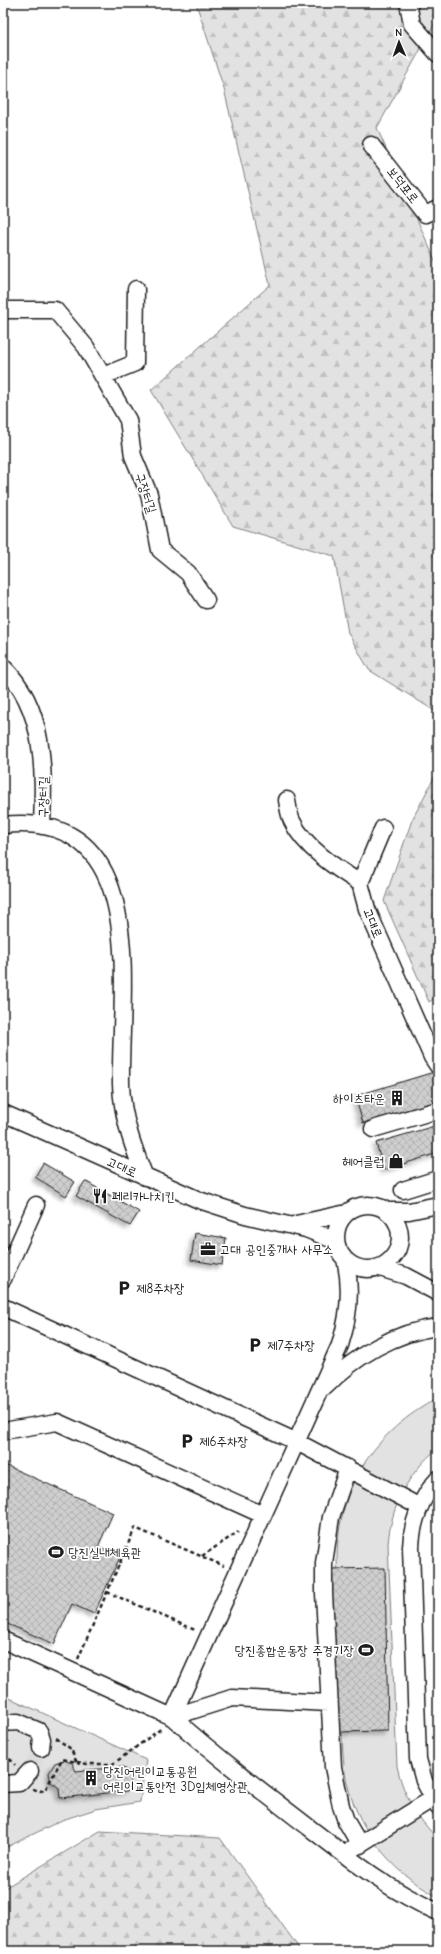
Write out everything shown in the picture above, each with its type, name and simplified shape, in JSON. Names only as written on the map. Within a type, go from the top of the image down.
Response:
[{"type":"street","points":[[408,3],[412,24],[438,54]]},
{"type":"street","name":"보덕포로","points":[[371,144],[425,214],[438,208]]},
{"type":"street","points":[[103,376],[135,363],[136,289]]},
{"type":"street","name":"구장터길","points":[[3,310],[54,310],[86,347],[128,420],[133,456],[149,494],[160,550],[188,573],[206,600]]},
{"type":"street","name":"구장터길","points":[[3,668],[22,691],[39,736],[43,767],[42,826],[28,824],[3,825]]},
{"type":"street","points":[[287,800],[292,821],[302,836],[326,861],[360,883],[383,828]]},
{"type":"street","points":[[42,826],[61,831],[84,844],[92,852],[105,871],[114,895],[119,915],[121,939],[123,1001],[121,1085],[124,1109],[133,1147],[145,1177]]},
{"type":"street","name":"고대로","points":[[360,883],[367,909],[429,1050],[438,1066]]},
{"type":"street","points":[[373,1129],[438,1110]]},
{"type":"street","name":"고대로","points":[[3,1113],[218,1208],[257,1219],[290,1224]]},
{"type":"street","points":[[403,1190],[438,1180]]},
{"type":"street","points":[[3,1279],[36,1205]]},
{"type":"street","points":[[290,1224],[347,1213],[360,1206],[369,1205],[386,1211],[409,1211],[434,1207]]},
{"type":"street","points":[[172,1717],[320,1392],[343,1336],[350,1292],[356,1278],[373,1268],[391,1261],[411,1222],[434,1207]]},
{"type":"street","points":[[386,1211],[397,1221],[399,1243],[406,1267],[420,1283]]},
{"type":"street","points":[[347,1213],[338,1226],[336,1241],[340,1253],[345,1259],[356,1267],[373,1268],[406,1276],[438,1293]]},
{"type":"street","points":[[290,1224],[336,1241]]},
{"type":"street","points":[[345,1259],[350,1292]]},
{"type":"street","points":[[3,1307],[297,1442],[420,1506]]},
{"type":"street","points":[[320,1392],[342,1371],[380,1345],[419,1330],[438,1327]]},
{"type":"street","points":[[3,1431],[58,1422],[264,1515]]},
{"type":"street","points":[[353,1470],[331,1517],[325,1555],[324,1593],[333,1767],[336,1787],[346,1821],[360,1845]]},
{"type":"street","points":[[344,1854],[435,1803],[421,1774],[417,1748],[411,1544],[415,1521],[420,1506],[429,1490],[438,1479]]},
{"type":"street","points":[[3,1640],[172,1717],[217,1756],[344,1854],[390,1887],[438,1912]]},
{"type":"street","points":[[172,1717],[232,1698],[329,1703]]},
{"type":"street","points":[[3,1723],[18,1722],[38,1730],[42,1739],[41,1748]]},
{"type":"street","points":[[3,1784],[16,1784],[26,1776]]},
{"type":"path","points":[[73,1671],[135,1528],[238,1572]]},
{"type":"path","points":[[202,1556],[240,1531]]},
{"type":"path","points":[[107,1592],[209,1636]]},
{"type":"path","points":[[26,1776],[29,1787],[40,1791],[44,1790],[62,1759],[77,1763],[114,1764],[172,1717]]},
{"type":"path","points":[[38,1730],[52,1734],[60,1742],[71,1748],[77,1763]]},
{"type":"green space","points":[[196,3],[438,3],[438,18],[377,128],[438,267],[438,713],[369,670],[348,633],[334,556],[233,526],[151,390],[270,285],[224,89]]},
{"type":"green space","points":[[438,770],[438,996],[429,1002],[384,901],[412,820]]},
{"type":"green space","name":"당진종합운동장 주경기장","points":[[438,1398],[438,1448],[418,1468],[403,1491],[393,1516],[388,1544],[397,1766],[403,1787],[412,1806],[430,1831],[438,1839],[438,1897],[405,1875],[377,1846],[366,1829],[350,1793],[345,1773],[343,1751],[337,1558],[339,1532],[344,1507],[353,1484],[364,1463],[379,1444],[396,1427],[416,1411]]},
{"type":"green space","points":[[3,1695],[146,1760],[140,1802],[96,1809],[62,1820],[3,1849]]},
{"type":"green space","points":[[100,1831],[220,1838],[301,1951],[3,1951],[3,1889]]},
{"type":"building","name":"하이츠타운","points":[[434,1072],[438,1087],[438,1101],[363,1123],[355,1096]]},
{"type":"building","points":[[438,1125],[438,1153],[384,1170],[376,1143]]},
{"type":"building","points":[[43,1163],[75,1182],[66,1196],[35,1177]]},
{"type":"building","points":[[85,1181],[139,1212],[130,1226],[76,1196]]},
{"type":"building","points":[[195,1233],[226,1238],[222,1265],[191,1260]]},
{"type":"building","name":"당진실내체육관","points":[[3,1464],[113,1513],[98,1547],[120,1557],[94,1614],[72,1604],[54,1644],[3,1622]]},
{"type":"building","points":[[385,1568],[388,1731],[334,1732],[330,1569]]},
{"type":"building","name":"당진어린이교통공원 어린이교통안전 3D입체영상관","points":[[64,1760],[72,1763],[76,1771],[123,1767],[133,1775],[127,1791],[60,1798],[59,1788],[51,1782],[49,1773],[55,1763]]},
{"type":"tunnel","points":[[30,1771],[41,1748]]},
{"type":"place","name":"하이츠타운","points":[[397,1098]]},
{"type":"place","name":"헤어클럽","points":[[396,1161]]},
{"type":"place","name":"페리카나치킨","points":[[100,1196]]},
{"type":"place","name":"고대 공인중개사 사무소","points":[[208,1249]]},
{"type":"place","name":"제8주차장","points":[[124,1288]]},
{"type":"place","name":"제7주차장","points":[[255,1345]]},
{"type":"place","name":"제6주차장","points":[[187,1441]]},
{"type":"place","name":"당진실내체육관","points":[[56,1552]]},
{"type":"place","name":"당진종합운동장 주경기장","points":[[366,1650]]},
{"type":"place","name":"당진어린이교통공원 어린이교통안전 3D입체영상관","points":[[91,1778]]}]
